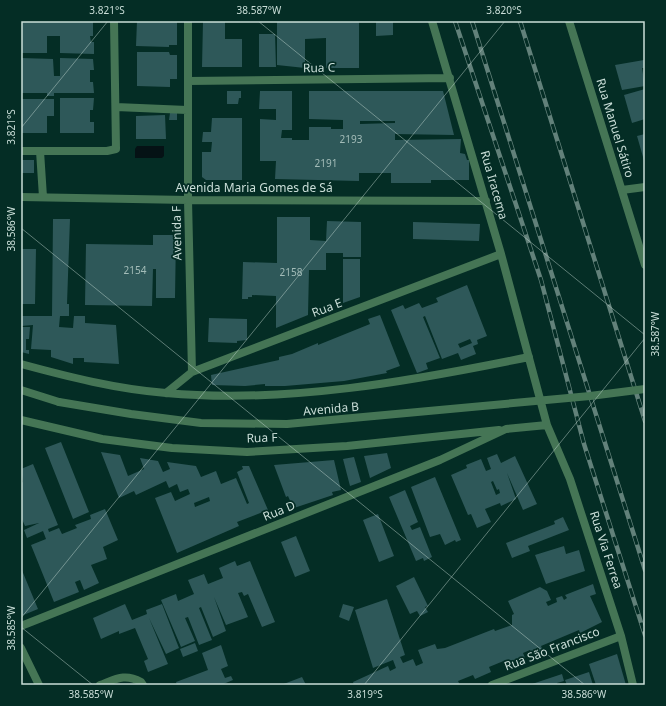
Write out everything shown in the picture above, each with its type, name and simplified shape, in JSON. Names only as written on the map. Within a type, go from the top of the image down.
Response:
[{"type":"street","points":[[21,151],[107,151],[116,149],[114,21]]},
{"type":"street","name":"Avenida F","points":[[188,21],[188,200],[192,372]]},
{"type":"street","name":"Rua Iracema","points":[[432,21],[486,201],[529,357]]},
{"type":"street","name":"Rua Manuel Sátiro","points":[[569,21],[645,265]]},
{"type":"street","name":"Rua C","points":[[188,81],[450,78]]},
{"type":"street","points":[[116,107],[187,110]]},
{"type":"street","points":[[40,151],[43,197]]},
{"type":"street","points":[[622,190],[645,187]]},
{"type":"street","name":"Avenida Maria Gomes de Sá","points":[[21,197],[188,200],[486,201]]},
{"type":"street","name":"Rua E","points":[[166,393],[192,372],[501,254]]},
{"type":"street","points":[[21,364],[82,381],[166,393],[241,396],[314,391],[433,377],[529,357]]},
{"type":"street","name":"Rua Via Ferrea","points":[[529,357],[547,425],[570,479],[621,636],[633,685]]},
{"type":"street","name":"Avenida B","points":[[21,390],[59,402],[131,414],[201,423],[286,424],[590,396],[645,388]]},
{"type":"street","name":"Rua F","points":[[21,420],[102,439],[172,448],[247,452],[347,446],[506,429]]},
{"type":"street","name":"Rua D","points":[[21,626],[440,460],[506,429],[547,425]]},
{"type":"street","name":"Rua São Francisco","points":[[492,685],[621,636]]},
{"type":"street","points":[[21,648],[39,685]]},
{"type":"street","points":[[100,685],[121,677],[132,677],[142,682],[143,685]]},
{"type":"shaded area","points":[[137,146],[164,146],[164,156],[162,158],[135,158],[135,149]]},
{"type":"building","points":[[21,21],[93,21],[93,36],[90,36],[91,42],[94,42],[94,54],[60,53],[60,36],[47,36],[47,53],[21,53]]},
{"type":"building","points":[[137,21],[177,21],[177,45],[169,45],[169,47],[136,46]]},
{"type":"building","points":[[203,21],[225,21],[225,39],[242,39],[242,67],[202,67]]},
{"type":"building","points":[[277,21],[359,21],[359,68],[326,68],[326,38],[305,39],[305,68],[277,65]]},
{"type":"building","points":[[376,21],[393,21],[393,35],[376,36]]},
{"type":"building","points":[[259,34],[275,34],[276,67],[259,67]]},
{"type":"building","points":[[137,52],[169,52],[170,55],[177,55],[177,79],[170,79],[170,87],[137,86]]},
{"type":"building","points":[[21,58],[53,59],[54,76],[60,76],[60,58],[93,59],[94,70],[90,70],[90,82],[93,82],[94,93],[54,93],[54,96],[47,96],[47,93],[21,93]]},
{"type":"building","points":[[644,60],[645,68],[642,68],[645,86],[622,90],[615,65]]},
{"type":"building","points":[[645,89],[645,119],[632,123],[624,95]]},
{"type":"building","points":[[227,91],[241,91],[241,98],[239,98],[238,104],[227,104]]},
{"type":"building","points":[[260,91],[292,91],[292,130],[282,130],[281,138],[292,138],[292,140],[309,140],[309,127],[331,127],[331,129],[343,129],[343,120],[309,119],[309,91],[443,91],[454,135],[395,134],[395,140],[461,139],[460,153],[465,154],[467,160],[469,160],[469,180],[431,180],[431,183],[391,183],[391,173],[359,173],[359,181],[275,179],[276,161],[260,161],[260,119],[276,120],[276,109],[259,109]],"holes":[[[360,121],[395,121],[395,123],[360,124]]]},
{"type":"building","points":[[60,98],[94,98],[93,110],[90,110],[90,122],[94,122],[94,133],[60,133]]},
{"type":"building","points":[[21,99],[54,99],[54,116],[47,116],[47,133],[21,133]]},
{"type":"building","points":[[170,113],[177,113],[177,120],[169,120]]},
{"type":"building","points":[[165,115],[166,139],[136,139],[136,116]]},
{"type":"building","points":[[212,118],[242,118],[242,180],[206,180],[202,177],[202,152],[211,152],[212,142],[202,142],[203,132],[211,132]]},
{"type":"building","points":[[645,134],[645,164],[637,136]]},
{"type":"building","points":[[21,160],[34,160],[34,173],[21,173]]},
{"type":"building","points":[[277,217],[310,217],[310,240],[326,241],[327,221],[361,222],[361,257],[343,257],[343,253],[326,253],[326,270],[309,270],[308,315],[276,328],[276,296],[252,295],[252,297],[248,297],[248,299],[242,299],[243,262],[277,263]]},
{"type":"building","points":[[53,219],[70,219],[67,304],[69,304],[69,316],[60,316],[59,327],[73,328],[74,316],[85,316],[85,323],[116,325],[119,364],[84,362],[84,358],[73,358],[73,364],[51,357],[51,350],[31,349],[33,325],[21,326],[21,316],[52,316]]},
{"type":"building","points":[[413,222],[480,224],[479,241],[413,239]]},
{"type":"building","points":[[153,235],[176,235],[175,298],[156,298],[156,269],[153,269],[152,306],[85,305],[86,244],[153,245]]},
{"type":"building","points":[[21,249],[36,249],[35,304],[21,304]]},
{"type":"building","points":[[343,259],[360,259],[360,297],[343,303]]},
{"type":"building","points":[[467,285],[487,336],[477,340],[478,344],[473,346],[476,354],[461,360],[458,353],[442,359],[425,316],[423,317],[440,358],[426,363],[428,369],[417,373],[391,310],[403,305],[405,309],[419,303],[422,308],[438,302],[436,298]],"holes":[[[470,339],[472,343],[460,348],[458,344]]]},
{"type":"building","points":[[380,315],[400,366],[386,371],[387,373],[344,381],[285,386],[265,386],[265,384],[245,386],[212,385],[211,375],[279,360],[279,357],[292,354],[318,343],[318,345],[370,324],[368,319]]},
{"type":"building","points":[[209,318],[247,319],[247,340],[237,341],[237,343],[208,342]]},
{"type":"building","points":[[21,327],[30,327],[29,339],[26,339],[26,350],[29,350],[29,354],[21,352]]},
{"type":"building","points":[[61,442],[89,512],[73,519],[45,448]]},
{"type":"building","points":[[101,452],[120,455],[128,476],[144,469],[140,458],[158,461],[163,472],[170,469],[167,462],[196,466],[201,477],[216,471],[221,484],[236,478],[247,504],[249,503],[237,472],[243,469],[242,466],[249,466],[268,510],[237,522],[239,526],[177,553],[155,498],[171,492],[175,501],[190,494],[188,489],[180,492],[177,484],[169,488],[166,481],[136,495],[134,491],[119,498]],"holes":[[[209,497],[210,501],[195,507],[194,503]]]},
{"type":"building","points":[[387,453],[391,468],[370,478],[364,456]]},
{"type":"building","points":[[497,454],[501,463],[515,456],[537,504],[523,510],[507,473],[516,499],[501,506],[500,503],[485,509],[491,522],[477,528],[471,514],[468,515],[451,475],[467,468],[466,465],[481,459],[486,471],[491,469],[487,458]],"holes":[[[493,481],[497,490],[499,489],[500,493],[496,495],[491,482]]]},
{"type":"building","points":[[354,457],[361,482],[350,486],[343,459]]},
{"type":"building","points":[[334,460],[341,490],[332,492],[333,495],[291,509],[289,506],[292,505],[288,496],[286,497],[274,465]]},
{"type":"building","points":[[33,464],[58,525],[48,529],[49,532],[59,528],[62,534],[77,528],[75,525],[91,519],[90,515],[105,509],[118,540],[103,547],[107,559],[91,565],[99,583],[84,590],[80,580],[75,582],[79,592],[54,602],[31,545],[46,539],[43,531],[27,538],[24,530],[39,523],[25,526],[21,517],[21,483],[23,482],[21,469]]},
{"type":"building","points":[[435,477],[461,540],[456,542],[455,540],[445,545],[440,534],[430,537],[411,487]]},
{"type":"building","points":[[405,490],[418,522],[410,526],[412,530],[420,527],[432,557],[424,561],[423,558],[416,561],[389,497]]},
{"type":"building","points":[[378,514],[394,556],[379,562],[363,520]]},
{"type":"building","points":[[563,517],[569,530],[528,546],[530,551],[512,558],[506,543],[555,524],[554,521]]},
{"type":"building","points":[[296,536],[310,571],[295,577],[281,542]]},
{"type":"building","points":[[564,546],[566,554],[579,550],[585,571],[546,584],[535,555]]},
{"type":"building","points":[[235,561],[237,566],[250,561],[275,622],[262,627],[248,594],[244,596],[242,592],[238,593],[248,617],[226,625],[214,597],[226,631],[213,637],[201,607],[199,608],[212,640],[199,645],[188,617],[185,618],[195,641],[181,647],[161,600],[176,594],[178,601],[194,594],[188,580],[204,574],[208,584],[223,578],[219,568]]},
{"type":"building","points":[[21,568],[38,609],[21,616]]},
{"type":"building","points":[[414,577],[428,606],[425,607],[428,612],[420,616],[417,611],[410,614],[396,586]]},
{"type":"building","points":[[593,584],[596,594],[590,596],[602,622],[580,633],[579,630],[541,646],[543,651],[532,655],[530,650],[523,653],[525,658],[508,665],[506,660],[489,667],[491,672],[475,679],[473,675],[458,681],[460,685],[354,685],[353,682],[388,666],[390,671],[396,668],[393,660],[373,668],[355,610],[387,599],[405,655],[400,657],[403,663],[413,659],[416,666],[423,663],[418,650],[435,644],[437,649],[445,648],[494,629],[495,631],[512,625],[512,615],[514,614],[508,601],[540,587],[547,591],[551,600],[546,602],[548,606],[557,602],[556,598],[562,596],[564,600],[567,598],[565,595]]},
{"type":"building","points":[[125,604],[132,620],[147,614],[146,610],[162,604],[179,648],[166,654],[149,618],[168,664],[148,672],[144,661],[148,659],[135,628],[119,634],[119,631],[101,639],[93,618]]},
{"type":"building","points":[[343,604],[354,607],[349,621],[339,617]]},
{"type":"building","points":[[195,643],[198,651],[183,657],[180,649]]},
{"type":"building","points":[[221,645],[228,666],[221,669],[225,678],[231,676],[233,680],[221,685],[177,685],[176,682],[208,670],[202,653]]},
{"type":"building","points":[[617,654],[626,685],[596,685],[589,664]]},
{"type":"building","points":[[589,672],[593,685],[567,685],[565,680]]},
{"type":"building","points":[[562,674],[564,681],[557,683],[557,685],[529,685]]},
{"type":"building","points":[[302,677],[306,685],[281,685]]},
{"type":"railway","points":[[455,21],[541,280],[584,444],[645,635]]},
{"type":"railway","points":[[472,21],[645,570]]},
{"type":"railway","points":[[520,21],[645,421]]}]
